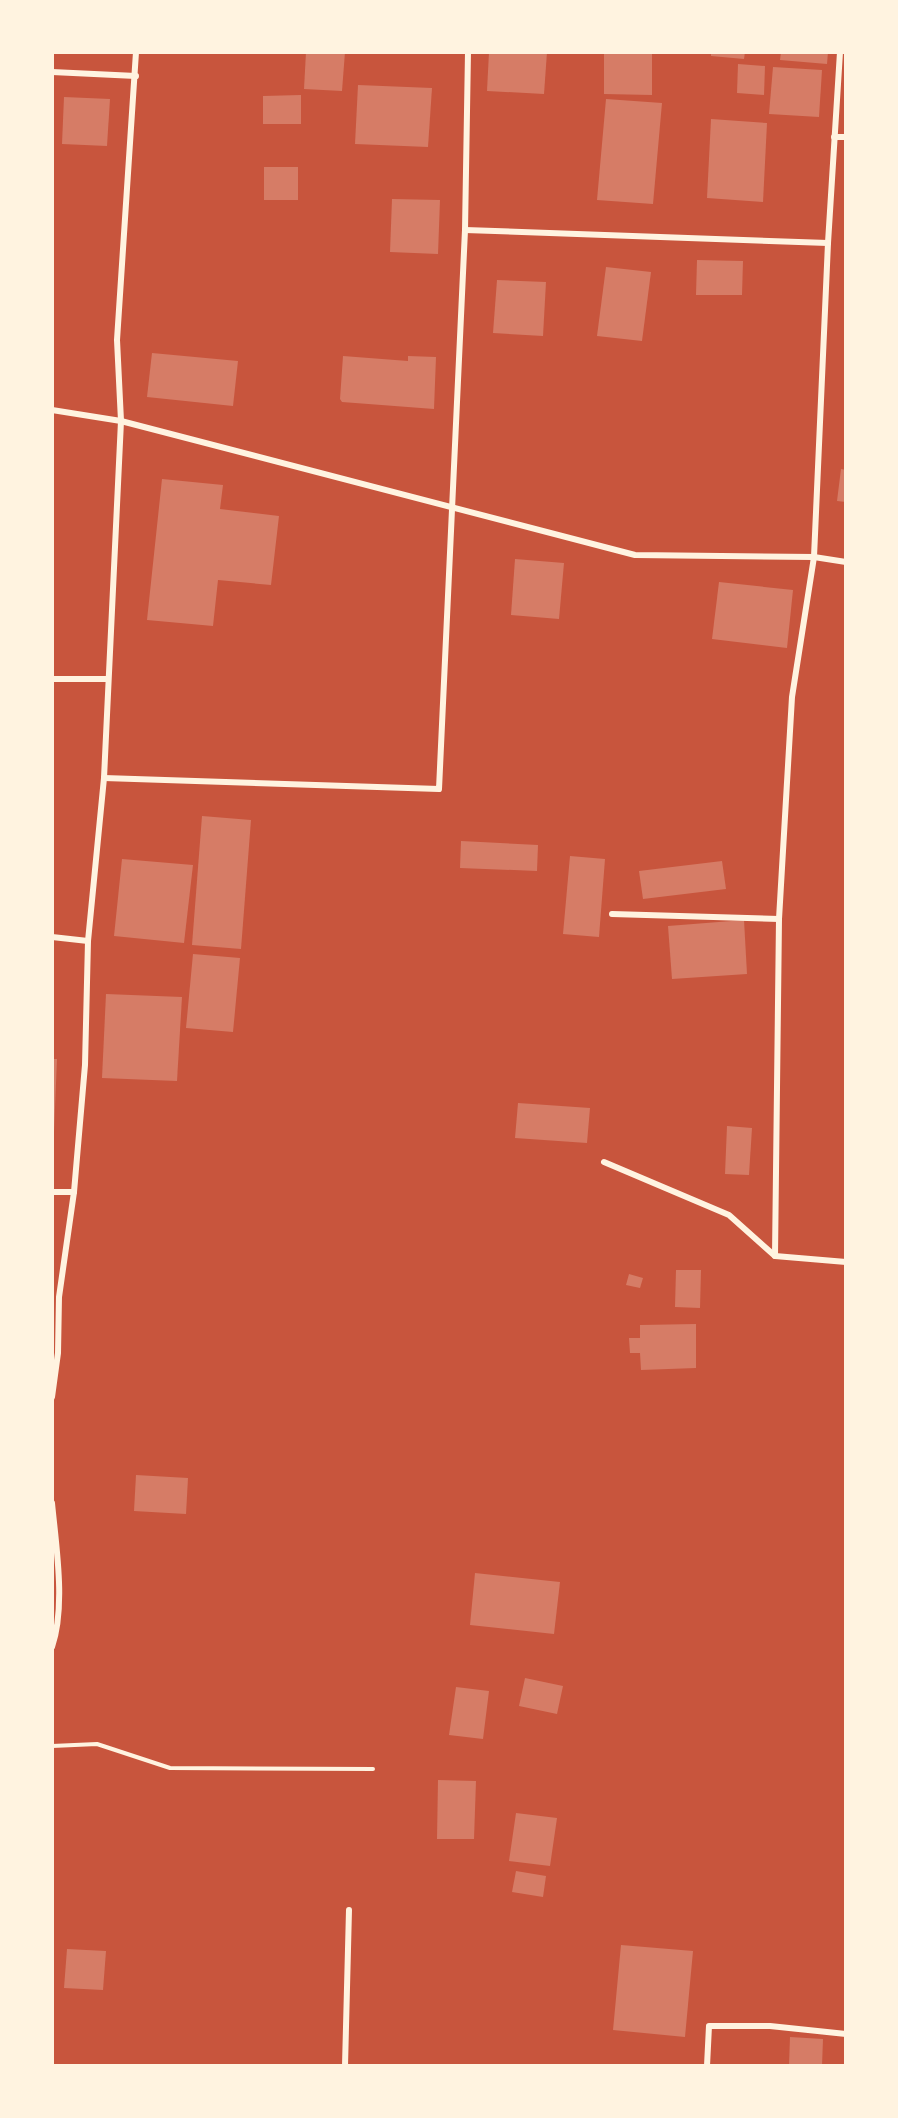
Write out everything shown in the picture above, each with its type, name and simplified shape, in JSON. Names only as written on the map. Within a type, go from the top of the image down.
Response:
[{"type":"street","points":[[52,1397],[58,1353],[59,1297],[74,1192],[85,1065],[88,941],[104,777],[121,421],[117,340],[136,52]]},
{"type":"street","points":[[104,777],[439,789],[465,230],[468,52]]},
{"type":"street","points":[[775,1256],[779,919],[792,697],[813,557],[840,52]]},
{"type":"street","points":[[52,72],[136,76]]},
{"type":"street","points":[[834,136],[846,137]]},
{"type":"street","points":[[465,230],[828,243]]},
{"type":"street","points":[[52,410],[121,421],[635,555],[813,557],[846,562]]},
{"type":"street","points":[[52,679],[108,679]]},
{"type":"street","points":[[612,914],[779,919]]},
{"type":"street","points":[[52,937],[88,941]]},
{"type":"street","points":[[604,1162],[729,1215],[775,1256],[846,1262]]},
{"type":"street","points":[[52,1192],[74,1192]]},
{"type":"street","points":[[52,1503],[58,1573],[57,1632],[52,1647]]},
{"type":"street","points":[[345,2066],[349,1910]]},
{"type":"street","points":[[707,2066],[709,2026],[770,2026],[846,2034]]},
{"type":"path","points":[[52,1746],[97,1744],[170,1768],[373,1769]]},
{"type":"building","points":[[306,52],[345,52],[342,91],[304,89]]},
{"type":"building","points":[[489,52],[547,52],[544,94],[487,91]]},
{"type":"building","points":[[604,52],[652,52],[652,95],[604,94]]},
{"type":"building","points":[[711,52],[745,52],[744,59],[711,56]]},
{"type":"building","points":[[781,52],[828,52],[827,64],[780,60]]},
{"type":"building","points":[[738,64],[765,66],[764,95],[737,93]]},
{"type":"building","points":[[773,67],[822,70],[819,117],[769,114]]},
{"type":"building","points":[[358,85],[432,88],[428,147],[355,144]]},
{"type":"building","points":[[301,95],[301,124],[263,124],[263,96]]},
{"type":"building","points":[[64,97],[110,99],[107,146],[62,144]]},
{"type":"building","points":[[606,99],[662,103],[653,204],[597,200]]},
{"type":"building","points":[[711,119],[767,123],[763,202],[707,198]]},
{"type":"building","points":[[264,167],[298,167],[298,200],[264,200]]},
{"type":"building","points":[[392,199],[440,200],[438,254],[390,252]]},
{"type":"building","points":[[697,260],[743,261],[742,295],[696,295]]},
{"type":"building","points":[[606,267],[651,272],[642,341],[597,336]]},
{"type":"building","points":[[497,280],[546,282],[543,336],[493,333]]},
{"type":"building","points":[[152,353],[238,361],[233,406],[147,397]]},
{"type":"building","points":[[343,356],[408,361],[408,356],[436,357],[434,409],[342,402],[340,399]]},
{"type":"building","points":[[841,469],[846,470],[846,502],[837,501]]},
{"type":"building","points":[[162,479],[223,485],[220,509],[279,516],[271,585],[218,580],[213,626],[147,620]]},
{"type":"building","points":[[515,559],[564,563],[559,619],[511,615]]},
{"type":"building","points":[[719,582],[793,590],[787,648],[712,639]]},
{"type":"building","points":[[202,816],[251,820],[241,949],[192,945]]},
{"type":"building","points":[[461,841],[538,845],[537,871],[460,868]]},
{"type":"building","points":[[570,856],[605,859],[599,937],[563,934]]},
{"type":"building","points":[[122,859],[193,865],[184,943],[114,936]]},
{"type":"building","points":[[722,861],[726,889],[643,899],[639,871]]},
{"type":"building","points":[[744,920],[747,974],[672,979],[668,926]]},
{"type":"building","points":[[193,954],[240,958],[233,1032],[186,1028]]},
{"type":"building","points":[[106,994],[182,997],[177,1081],[102,1078]]},
{"type":"building","points":[[52,1059],[57,1059],[54,1132],[52,1132]]},
{"type":"building","points":[[518,1103],[590,1108],[587,1143],[515,1138]]},
{"type":"building","points":[[727,1126],[752,1128],[749,1175],[725,1174]]},
{"type":"building","points":[[676,1270],[701,1270],[700,1308],[675,1307]]},
{"type":"building","points":[[629,1274],[643,1278],[640,1288],[626,1285]]},
{"type":"building","points":[[696,1324],[696,1368],[641,1370],[640,1353],[630,1353],[629,1338],[640,1338],[640,1325]]},
{"type":"building","points":[[136,1475],[188,1478],[186,1514],[134,1511]]},
{"type":"building","points":[[475,1573],[560,1582],[554,1634],[470,1625]]},
{"type":"building","points":[[525,1678],[563,1686],[557,1714],[519,1706]]},
{"type":"building","points":[[456,1687],[489,1691],[483,1739],[449,1735]]},
{"type":"building","points":[[438,1780],[476,1781],[474,1839],[437,1839]]},
{"type":"building","points":[[516,1813],[557,1818],[550,1866],[509,1861]]},
{"type":"building","points":[[516,1871],[546,1876],[543,1897],[512,1892]]},
{"type":"building","points":[[621,1945],[693,1951],[685,2037],[613,2030]]},
{"type":"building","points":[[67,1949],[106,1951],[103,1990],[64,1988]]},
{"type":"building","points":[[790,2037],[823,2039],[822,2066],[789,2066]]}]
